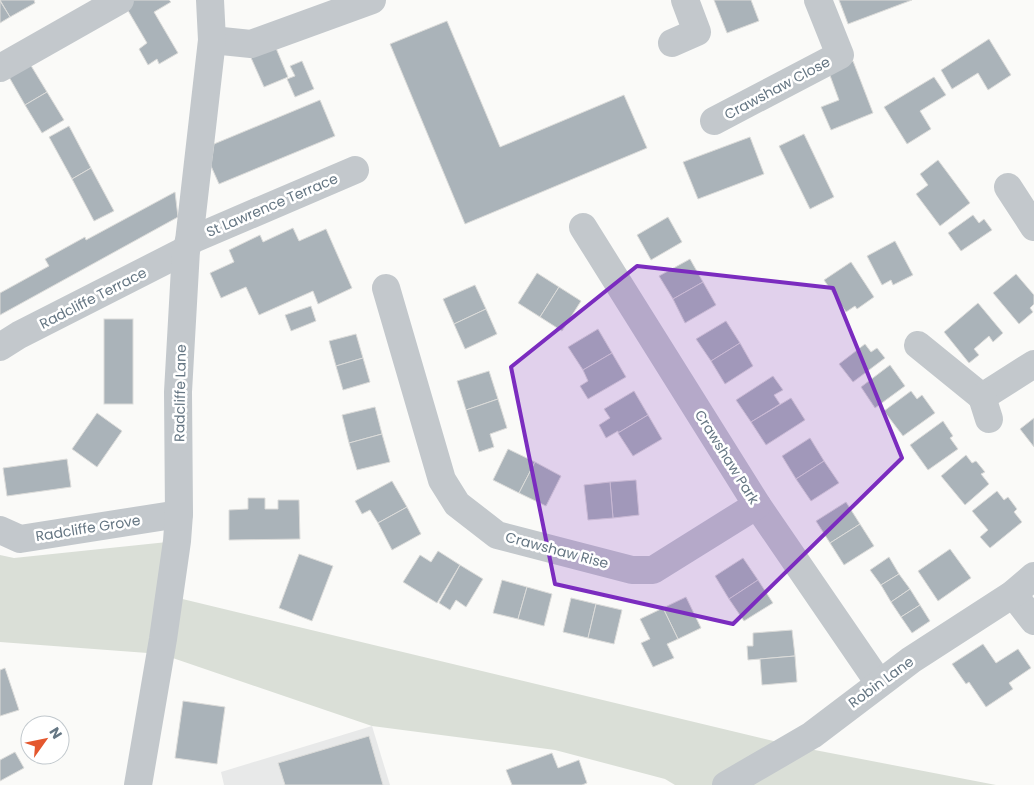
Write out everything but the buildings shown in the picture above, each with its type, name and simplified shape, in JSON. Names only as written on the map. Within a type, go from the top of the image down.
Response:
[{"type":"street","points":[[0,68],[120,0]]},
{"type":"street","name":"Radcliffe Lane","points":[[138,785],[163,639],[177,541],[179,514],[178,392],[187,246],[212,40],[210,0]]},
{"type":"street","points":[[212,40],[251,44],[372,0]]},
{"type":"street","points":[[672,43],[697,32],[685,0]]},
{"type":"street","name":"Crawshaw Close","points":[[714,121],[840,55],[818,0]]},
{"type":"street","name":"St Lawrence Terrace","points":[[187,246],[355,170]]},
{"type":"street","points":[[1008,187],[1034,227]]},
{"type":"street","name":"Crawshaw Park","points":[[583,227],[757,505],[878,683]]},
{"type":"street","name":"Radcliffe Terrace","points":[[0,347],[19,335],[187,246]]},
{"type":"street","name":"Crawshaw Rise","points":[[386,288],[442,480],[457,504],[497,535],[632,570],[653,570],[757,505]]},
{"type":"street","points":[[918,345],[985,408],[1034,364]]},
{"type":"street","name":"Radcliffe Grove","points":[[7,535],[179,514]]},
{"type":"street","name":"Robin Lane","points":[[726,785],[812,734],[878,683],[1013,594],[1034,576]]},
{"type":"street","points":[[1013,594],[1034,621]]},
{"type":"highlighted area","points":[[637,266],[833,288],[902,458],[733,624],[555,584],[511,367]]},
{"type":"shaded area","points":[[177,541],[170,596],[794,746],[996,785],[675,785],[665,779],[555,750],[372,726],[161,654],[0,642],[0,555],[14,558]]},
{"type":"shaded area","points":[[372,726],[390,785],[224,785],[221,772]]}]
